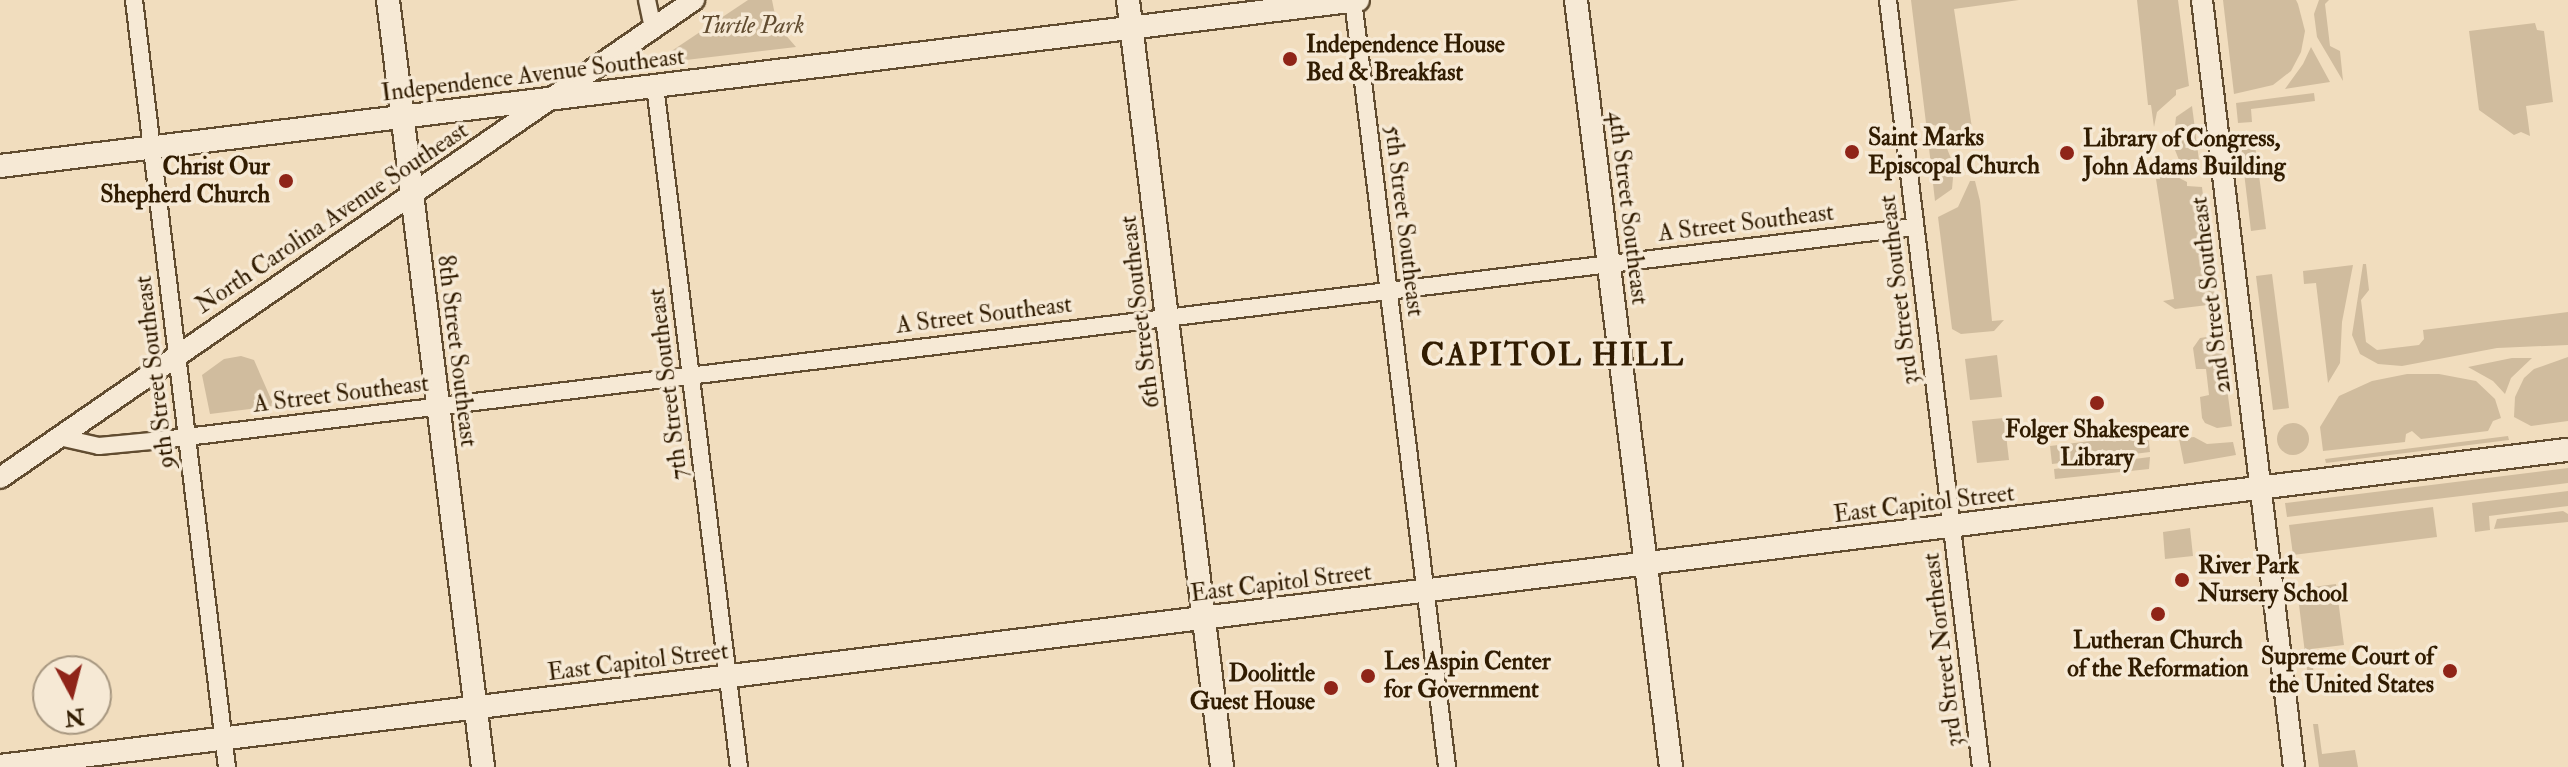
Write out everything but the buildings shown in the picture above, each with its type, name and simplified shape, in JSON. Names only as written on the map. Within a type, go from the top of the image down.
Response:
[{"type":"main road","name":"8th Street Southeast","points":[[388,0],[483,767]]},
{"type":"main road","name":"6th Street Southeast","points":[[1128,0],[1222,767]]},
{"type":"main road","name":"Independence Avenue Southeast","points":[[0,166],[1355,0]]},
{"type":"main road","name":"4th Street Southeast","points":[[1576,0],[1671,767]]},
{"type":"main road","name":"East Capitol Street","points":[[0,766],[2568,450]]},
{"type":"street","name":"9th Street Southeast","points":[[134,0],[227,767]]},
{"type":"street","points":[[647,0],[653,28]]},
{"type":"street","name":"North Carolina Avenue Southeast","points":[[0,478],[694,0]]},
{"type":"street","name":"5th Street Southeast","points":[[1355,0],[1447,767]]},
{"type":"street","name":"3rd Street Southeast","points":[[1888,0],[1952,527]]},
{"type":"street","name":"2nd Street Southeast","points":[[2202,0],[2294,767]]},
{"type":"street","name":"7th Street Southeast","points":[[655,86],[739,767]]},
{"type":"street","name":"A Street Southeast","points":[[59,437],[99,446],[1915,227]]},
{"type":"street","name":"3rd Street Northeast","points":[[1952,527],[1981,767]]},
{"type":"green space","name":"Turtle Park","points":[[748,0],[772,0],[777,25],[796,47],[652,64]]},
{"type":"green space","points":[[1911,0],[2019,0],[1954,9],[1972,128],[1971,148],[1966,148],[1952,130],[1926,123]]},
{"type":"green space","points":[[2137,0],[2178,0],[2189,86],[2176,90],[2176,95],[2157,112],[2154,127],[2151,105],[2148,105]]},
{"type":"green space","points":[[2223,0],[2296,0],[2305,31],[2301,52],[2291,71],[2273,85],[2234,94]]},
{"type":"green space","points":[[2319,0],[2329,0],[2325,4],[2330,46],[2340,51],[2343,81],[2317,37],[2314,14]]},
{"type":"green space","points":[[2535,23],[2537,30],[2544,31],[2553,102],[2526,106],[2530,136],[2521,132],[2514,135],[2479,110],[2469,31]]},
{"type":"green space","points":[[2311,47],[2330,82],[2285,89],[2303,64]]},
{"type":"green space","points":[[2314,93],[2315,101],[2251,109],[2252,122],[2238,123],[2236,103]]},
{"type":"green space","points":[[2192,106],[2200,168],[2191,168],[2179,160],[2173,145],[2176,117]]},
{"type":"green space","points":[[2254,137],[2266,229],[2251,231],[2240,139]]},
{"type":"green space","points":[[1928,139],[1946,146],[1954,166],[1952,189],[1935,201]]},
{"type":"green space","points":[[2157,158],[2164,170],[2187,182],[2187,186],[2202,187],[2216,304],[2175,309],[2163,301],[2174,299],[2156,179],[2160,179]]},
{"type":"green space","points":[[1970,181],[1975,181],[1980,201],[1992,321],[2004,320],[1994,331],[1961,334],[1952,329],[1938,217],[1958,207]]},
{"type":"green space","points":[[2363,264],[2366,264],[2369,290],[2361,300],[2366,342],[2377,350],[2419,345],[2424,339],[2423,330],[2568,312],[2568,345],[2497,348],[2402,366],[2378,364],[2360,354],[2352,335]]},
{"type":"green space","points":[[2353,265],[2342,322],[2340,363],[2328,383],[2316,283],[2304,284],[2303,271]]},
{"type":"green space","points":[[2272,274],[2289,408],[2273,410],[2256,276]]},
{"type":"green space","points":[[2220,335],[2232,426],[2217,428],[2205,423],[2202,418],[2200,397],[2209,395],[2206,369],[2196,369],[2193,348],[2200,338]]},
{"type":"green space","points":[[1997,355],[2002,397],[1970,400],[1965,359]]},
{"type":"green space","points":[[241,356],[254,360],[274,406],[210,414],[202,375],[224,359]]},
{"type":"green space","points":[[2568,357],[2568,421],[2531,426],[2514,417],[2515,397],[2524,378],[2534,369]]},
{"type":"green space","points":[[2512,358],[2532,358],[2511,378],[2505,394],[2493,381],[2468,367]]},
{"type":"green space","points":[[2407,374],[2439,374],[2476,381],[2495,399],[2501,418],[2493,421],[2488,431],[2421,439],[2412,431],[2406,434],[2405,442],[2323,451],[2320,427],[2339,396],[2372,381]]},
{"type":"green space","points":[[2004,418],[2009,460],[1977,463],[1972,421]]},
{"type":"green space","points":[[2293,423],[2304,428],[2309,439],[2304,450],[2293,455],[2282,450],[2277,439],[2282,428]]},
{"type":"green space","points":[[2148,434],[2150,452],[2052,464],[2050,446]]},
{"type":"green space","points":[[2508,436],[2509,440],[2326,463],[2325,459]]},
{"type":"green space","points":[[2194,437],[2207,444],[2233,442],[2236,455],[2184,464],[2179,439]]},
{"type":"green space","points":[[2150,457],[2149,469],[2055,479],[2054,469]]},
{"type":"green space","points":[[2568,468],[2568,483],[2287,517],[2285,503]]},
{"type":"green space","points":[[2568,491],[2568,506],[2489,516],[2490,530],[2475,532],[2472,503]]},
{"type":"green space","points":[[2433,507],[2437,537],[2293,555],[2289,525]]},
{"type":"green space","points":[[2563,511],[2568,514],[2568,522],[2494,529],[2497,519]]},
{"type":"green space","points":[[2190,528],[2193,556],[2165,559],[2163,532]]},
{"type":"green space","points":[[2336,584],[2344,645],[2311,649],[2314,676],[2308,677],[2297,589]]},
{"type":"green space","points":[[2313,724],[2318,724],[2322,754],[2355,750],[2358,767],[2319,767]]},
{"type":"place","name":"Independence House Bed & Breakfast","points":[[1290,59]]},
{"type":"place","name":"Saint Marks Episcopal Church","points":[[1852,152]]},
{"type":"place","name":"Library of Congress, John Adams Building","points":[[2067,153]]},
{"type":"place","name":"Christ Our Shepherd Church","points":[[286,181]]},
{"type":"place","name":"Folger Shakespeare Library","points":[[2097,403]]},
{"type":"place","name":"River Park Nursery School","points":[[2182,580]]},
{"type":"place","name":"Lutheran Church of the Reformation","points":[[2158,614]]},
{"type":"place","name":"Supreme Court of the United States","points":[[2450,671]]},
{"type":"place","name":"Les Aspin Center for Government","points":[[1368,676]]},
{"type":"place","name":"Doolittle Guest House","points":[[1331,688]]},
{"type":"district","name":"CAPITOL HILL","points":[[1553,355]]}]
